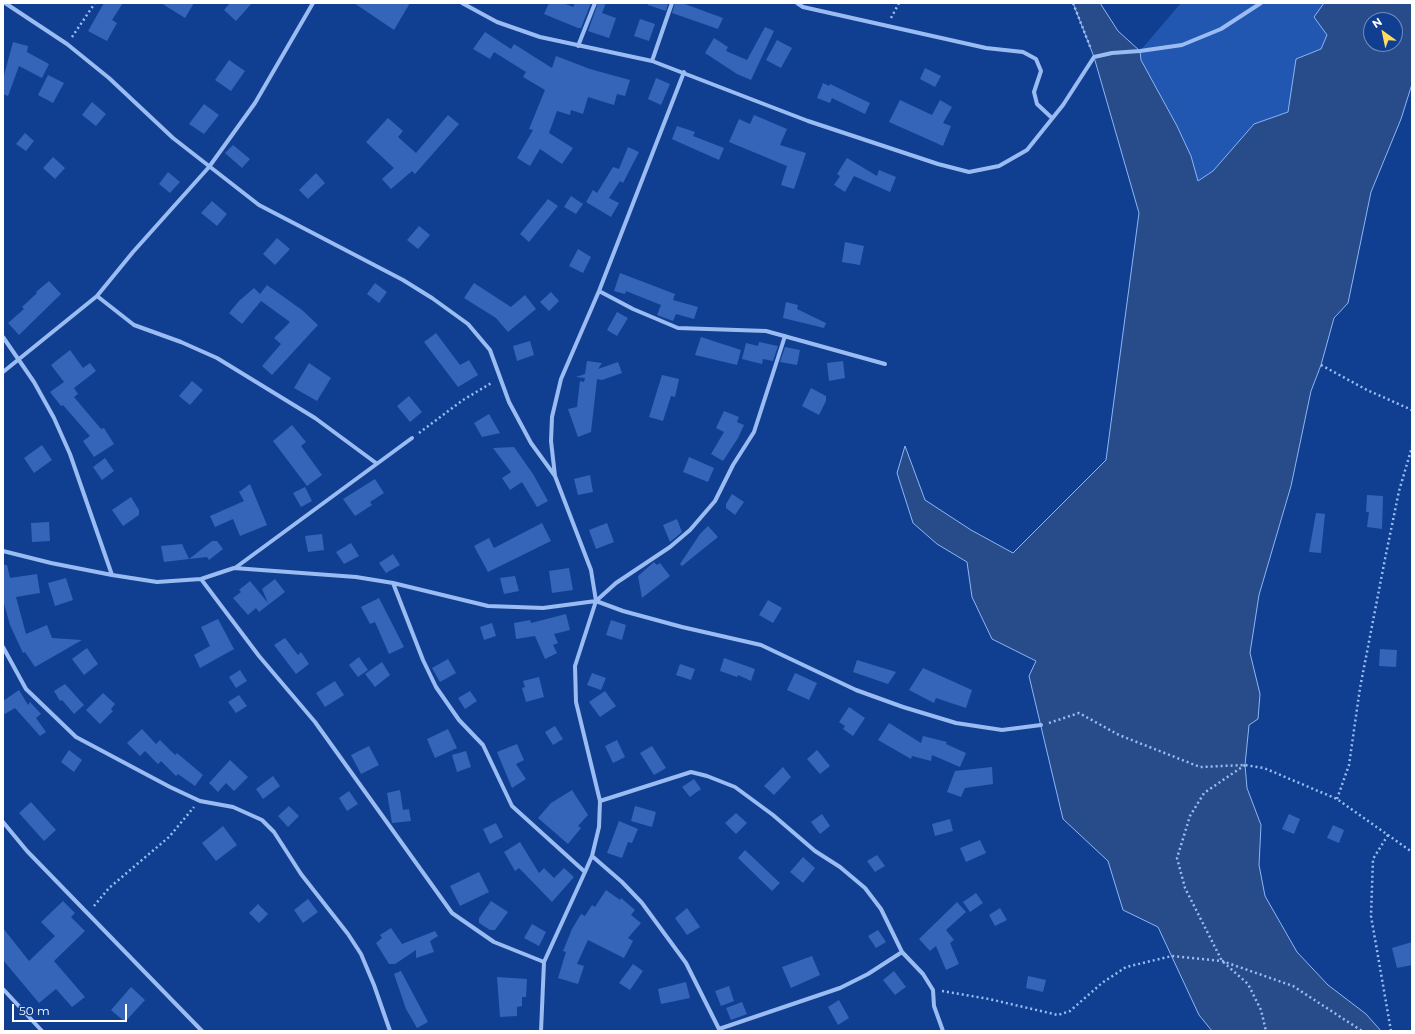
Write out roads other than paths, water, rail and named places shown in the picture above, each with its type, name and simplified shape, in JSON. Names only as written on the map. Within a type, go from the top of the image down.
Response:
[{"type":"street","points":[[5,3],[67,44],[109,78],[173,138],[208,167],[259,205],[403,280],[432,298],[468,324],[490,350],[509,402],[531,443],[555,476]]},
{"type":"street","points":[[3,372],[97,296],[133,252],[208,167],[256,103],[313,3]]},
{"type":"street","points":[[462,3],[498,22],[540,36],[578,46],[652,61],[684,72],[808,121],[938,164],[969,172],[999,166],[1027,150],[1052,118],[1094,57],[1112,53],[1140,52],[1182,45],[1221,29],[1261,3]]},
{"type":"street","points":[[578,46],[595,3]]},
{"type":"street","points":[[652,61],[672,3]]},
{"type":"street","points":[[797,3],[803,7],[986,48],[1023,52],[1036,59],[1041,71],[1034,92],[1037,104],[1052,118]]},
{"type":"street","points":[[541,1031],[544,962],[592,856],[599,827],[600,801],[576,702],[576,666],[596,601],[591,570],[555,476],[551,441],[552,417],[561,379],[598,291],[684,72]]},
{"type":"street","points":[[598,291],[633,309],[678,328],[766,331],[885,364]]},
{"type":"street","points":[[97,296],[134,325],[181,342],[217,358],[315,418],[376,463]]},
{"type":"street","points":[[596,601],[616,584],[670,547],[690,530],[715,501],[754,432],[785,336]]},
{"type":"street","points":[[3,337],[19,359],[54,418],[70,454],[112,575]]},
{"type":"street","points":[[3,551],[50,563],[158,582],[201,579],[234,568],[412,438]]},
{"type":"street","points":[[234,568],[356,577],[488,606],[543,608],[596,601],[623,611],[682,627],[760,645],[856,690],[956,724],[1002,730],[1041,725]]},
{"type":"street","points":[[201,579],[259,656],[314,722],[452,913],[494,942],[544,962]]},
{"type":"street","points":[[393,584],[423,660],[436,687],[459,720],[483,745],[512,806],[585,872]]},
{"type":"street","points":[[3,647],[26,690],[76,737],[170,787],[200,801],[233,807],[262,820],[274,832],[301,874],[348,934],[361,954],[374,985],[390,1031]]},
{"type":"street","points":[[600,801],[691,772],[707,776],[735,787],[773,815],[815,851],[840,867],[865,888],[881,909],[902,952],[923,974],[933,990],[934,1006],[943,1031]]},
{"type":"street","points":[[3,822],[27,851],[202,1031]]},
{"type":"street","points":[[592,856],[622,882],[642,903],[686,963],[719,1030],[840,988],[868,974],[902,952]]},
{"type":"street","points":[[3,989],[42,1031]]}]
